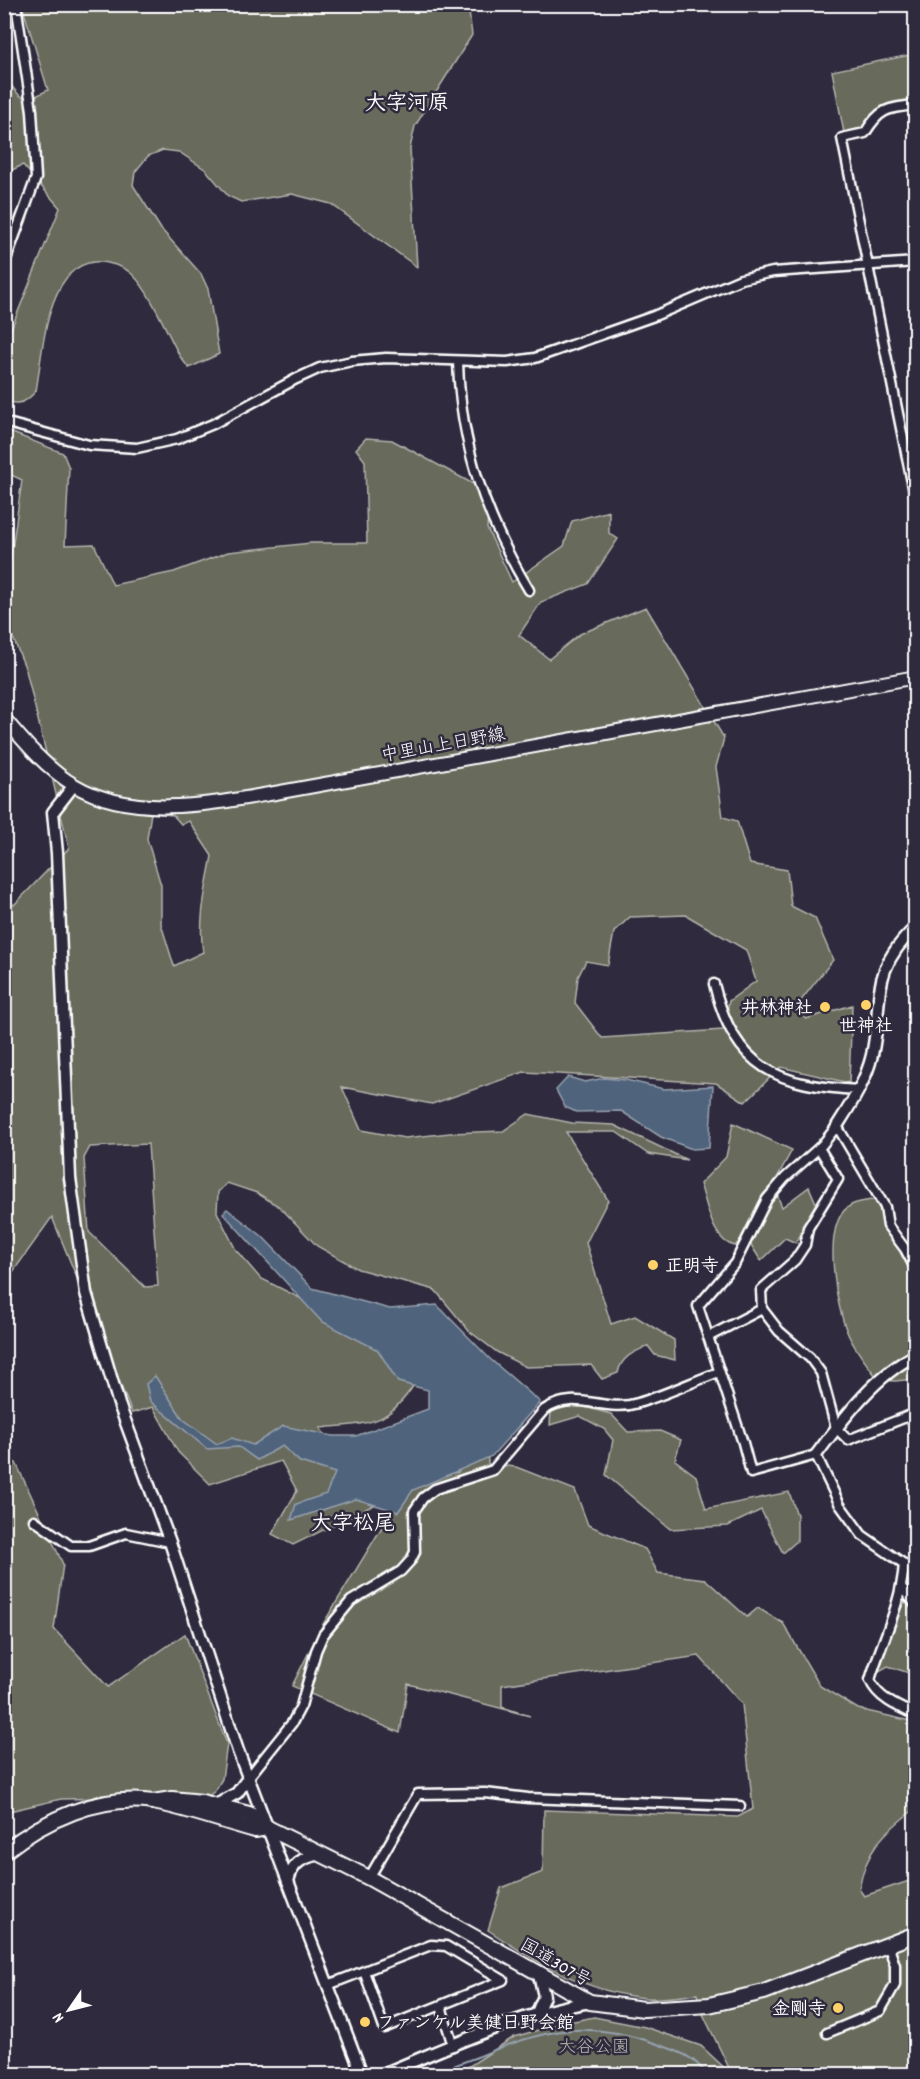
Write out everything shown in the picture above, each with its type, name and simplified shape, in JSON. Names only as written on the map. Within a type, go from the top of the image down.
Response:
[{"type":"highway","name":"国道307号","points":[[4,1852],[50,1821],[90,1807],[172,1799],[216,1805],[249,1814],[268,1828],[369,1878],[590,2002],[644,2009],[709,2005],[764,1992],[915,1934]]},
{"type":"highway","name":"国道307号","points":[[153,1802],[255,1830],[268,1828]]},
{"type":"main road","name":"中里山上日野線","points":[[4,718],[42,760],[74,785],[129,802],[164,807],[203,805],[915,677]]},
{"type":"street","points":[[4,266],[36,178],[31,102],[16,4]]},
{"type":"street","points":[[915,105],[885,110],[875,117],[865,133],[842,138],[915,502]]},
{"type":"street","points":[[4,422],[89,445],[137,448],[177,439],[213,424],[320,368],[352,361],[386,358],[507,362],[557,352],[654,316],[741,279],[773,272],[915,262]]},
{"type":"street","points":[[458,361],[459,404],[474,471],[506,551],[529,590]]},
{"type":"street","points":[[74,785],[53,812],[70,1178],[86,1293],[98,1339],[170,1542],[249,1778],[362,2074]]},
{"type":"street","points":[[915,927],[883,969],[872,1057],[859,1090],[837,1126],[819,1148],[785,1178],[767,1199],[734,1265],[698,1306],[751,1473],[816,1455],[836,1428],[896,1365],[915,1355]]},
{"type":"street","points":[[714,984],[727,1024],[757,1064],[785,1079],[832,1088],[859,1090]]},
{"type":"street","points":[[837,1126],[885,1207],[888,1226],[905,1250],[915,1270]]},
{"type":"street","points":[[819,1148],[838,1179],[808,1228],[805,1245],[795,1260],[761,1290],[762,1310],[779,1331],[810,1358],[821,1373],[836,1428],[848,1440],[915,1413]]},
{"type":"street","points":[[708,1337],[762,1310]]},
{"type":"street","points":[[216,1805],[237,1793],[292,1723],[301,1706],[316,1651],[323,1635],[351,1601],[396,1574],[411,1560],[415,1552],[414,1511],[423,1498],[435,1489],[493,1470],[544,1410],[554,1403],[574,1399],[614,1406],[638,1403],[719,1372]]},
{"type":"street","points":[[816,1455],[840,1505],[862,1535],[904,1564],[902,1588],[870,1680],[874,1689],[881,1696],[915,1715]]},
{"type":"street","points":[[34,1520],[71,1546],[89,1546],[126,1533],[170,1542]]},
{"type":"street","points":[[902,1588],[915,1605]]},
{"type":"street","points":[[369,1878],[418,1794],[484,1793],[528,1798],[740,1806]]},
{"type":"street","points":[[288,1881],[299,1860],[320,1854]]},
{"type":"street","points":[[328,1985],[364,1971],[431,1945],[446,1946],[503,1980],[384,2028],[364,1971]]},
{"type":"street","points":[[827,2033],[880,2011],[896,1985],[895,1965],[888,1945]]},
{"type":"street","points":[[536,2015],[544,1995],[538,1971]]},
{"type":"street","points":[[383,2074],[536,2015],[564,2006],[590,2002]]},
{"type":"street","points":[[441,2006],[453,2046]]},
{"type":"green space","points":[[22,5],[464,5],[469,12],[472,35],[415,126],[410,148],[417,267],[331,204],[292,194],[241,202],[228,196],[206,170],[179,152],[163,150],[148,156],[135,172],[133,185],[161,229],[201,274],[208,289],[219,354],[189,368],[181,358],[147,293],[133,275],[115,265],[94,262],[78,267],[66,279],[56,295],[45,334],[36,391],[22,402],[5,401],[5,344],[60,208],[23,165],[5,173],[4,77],[19,95],[28,100],[48,90]]},
{"type":"green space","points":[[915,54],[915,102],[887,108],[876,114],[867,126],[844,133],[832,71]]},
{"type":"green space","points":[[5,430],[63,453],[69,468],[65,545],[94,544],[113,585],[174,572],[228,552],[311,543],[367,543],[365,461],[356,449],[366,438],[392,440],[490,493],[487,528],[512,582],[564,546],[572,521],[609,511],[609,533],[618,539],[588,584],[541,602],[519,635],[549,659],[580,634],[646,607],[724,738],[716,767],[723,817],[737,821],[750,864],[787,870],[791,906],[815,918],[833,960],[799,1003],[806,1019],[852,1005],[849,1083],[781,1067],[745,1102],[716,1083],[524,1072],[432,1104],[342,1087],[361,1130],[405,1138],[503,1131],[528,1114],[572,1123],[614,1125],[687,1160],[648,1154],[616,1132],[566,1132],[608,1200],[586,1243],[611,1324],[635,1316],[674,1340],[675,1360],[655,1355],[648,1346],[625,1359],[618,1373],[602,1379],[591,1365],[526,1367],[497,1352],[469,1331],[435,1290],[358,1269],[317,1246],[280,1207],[257,1193],[227,1183],[218,1192],[217,1212],[236,1250],[260,1278],[365,1331],[419,1377],[398,1405],[378,1419],[367,1423],[320,1428],[376,1504],[293,1545],[272,1534],[297,1491],[281,1461],[210,1484],[178,1452],[153,1407],[132,1413],[52,1217],[5,1283],[4,897],[14,905],[69,848],[26,670],[5,618],[5,583],[8,577],[22,480],[5,472]],"holes":[[[151,813],[173,815],[181,824],[189,821],[212,856],[202,916],[203,952],[174,966],[161,924],[161,885],[147,839]],[[686,915],[746,950],[756,981],[729,1001],[723,1030],[602,1038],[575,1003],[578,977],[586,961],[608,965],[614,932],[630,917]],[[148,1144],[158,1286],[145,1287],[89,1232],[84,1158],[90,1147]]]},
{"type":"green space","points":[[733,1123],[792,1150],[773,1185],[782,1207],[809,1187],[816,1203],[796,1243],[785,1238],[761,1261],[745,1235],[735,1246],[727,1243],[721,1237],[712,1221],[700,1184],[726,1157]]},
{"type":"green space","points":[[872,1200],[882,1202],[915,1269],[915,1379],[879,1380],[851,1340],[839,1307],[833,1254],[837,1223],[849,1206]]},
{"type":"green space","points":[[577,1405],[611,1414],[628,1432],[660,1431],[681,1440],[675,1460],[696,1476],[706,1509],[789,1492],[797,1515],[797,1541],[783,1553],[761,1510],[728,1526],[670,1529],[606,1475],[613,1440],[604,1429],[580,1416],[550,1425],[551,1411]]},
{"type":"green space","points":[[487,1437],[488,1464],[516,1467],[575,1490],[588,1525],[645,1549],[658,1573],[705,1579],[747,1617],[758,1608],[783,1623],[820,1686],[858,1709],[915,1722],[915,1809],[878,1843],[866,1863],[859,1889],[864,1896],[915,1879],[915,2074],[732,2074],[701,2010],[697,1994],[646,1998],[624,1995],[583,1983],[525,1954],[488,1930],[501,1888],[543,1872],[544,1810],[738,1817],[753,1809],[742,1704],[699,1656],[502,1685],[502,1707],[530,1716],[408,1684],[400,1733],[292,1686],[323,1624],[410,1481],[458,1472],[470,1442]]},
{"type":"green space","points":[[4,1458],[16,1463],[63,1564],[54,1629],[108,1687],[185,1634],[227,1744],[222,1779],[215,1791],[208,1796],[61,1799],[5,1812]]},
{"type":"green space","points":[[905,1602],[915,1608],[915,1675],[888,1666],[879,1671],[884,1644]]},
{"type":"green space","name":"大谷公園","points":[[594,2017],[645,2027],[701,2046],[731,2074],[457,2074],[514,2037]]},
{"type":"water","points":[[568,1077],[585,1082],[604,1078],[626,1080],[664,1089],[713,1086],[709,1148],[692,1149],[661,1137],[621,1111],[576,1112],[565,1107],[556,1090]]},
{"type":"water","points":[[227,1209],[262,1236],[312,1288],[390,1309],[437,1305],[489,1358],[540,1402],[492,1456],[413,1490],[398,1512],[356,1499],[291,1520],[296,1504],[326,1494],[335,1473],[300,1462],[282,1446],[257,1460],[239,1447],[207,1449],[150,1401],[146,1384],[155,1376],[183,1419],[217,1444],[232,1438],[253,1445],[283,1426],[333,1436],[356,1436],[428,1409],[428,1390],[398,1382],[378,1350],[321,1321],[223,1213]]},
{"type":"waterway","points":[[439,2074],[503,2046],[567,2030],[588,2030],[633,2036],[690,2058],[706,2074]]},
{"type":"place","name":"世神社","points":[[866,1005]]},
{"type":"place","name":"井林神社","points":[[825,1007]]},
{"type":"place","name":"正明寺","points":[[653,1265]]},
{"type":"place","name":"金剛寺","points":[[838,2008]]},
{"type":"place","name":"ファンケル美健日野会館","points":[[365,2022]]},
{"type":"district","name":"大字河原","points":[[407,102]]},
{"type":"district","name":"大字松尾","points":[[353,1522]]}]
